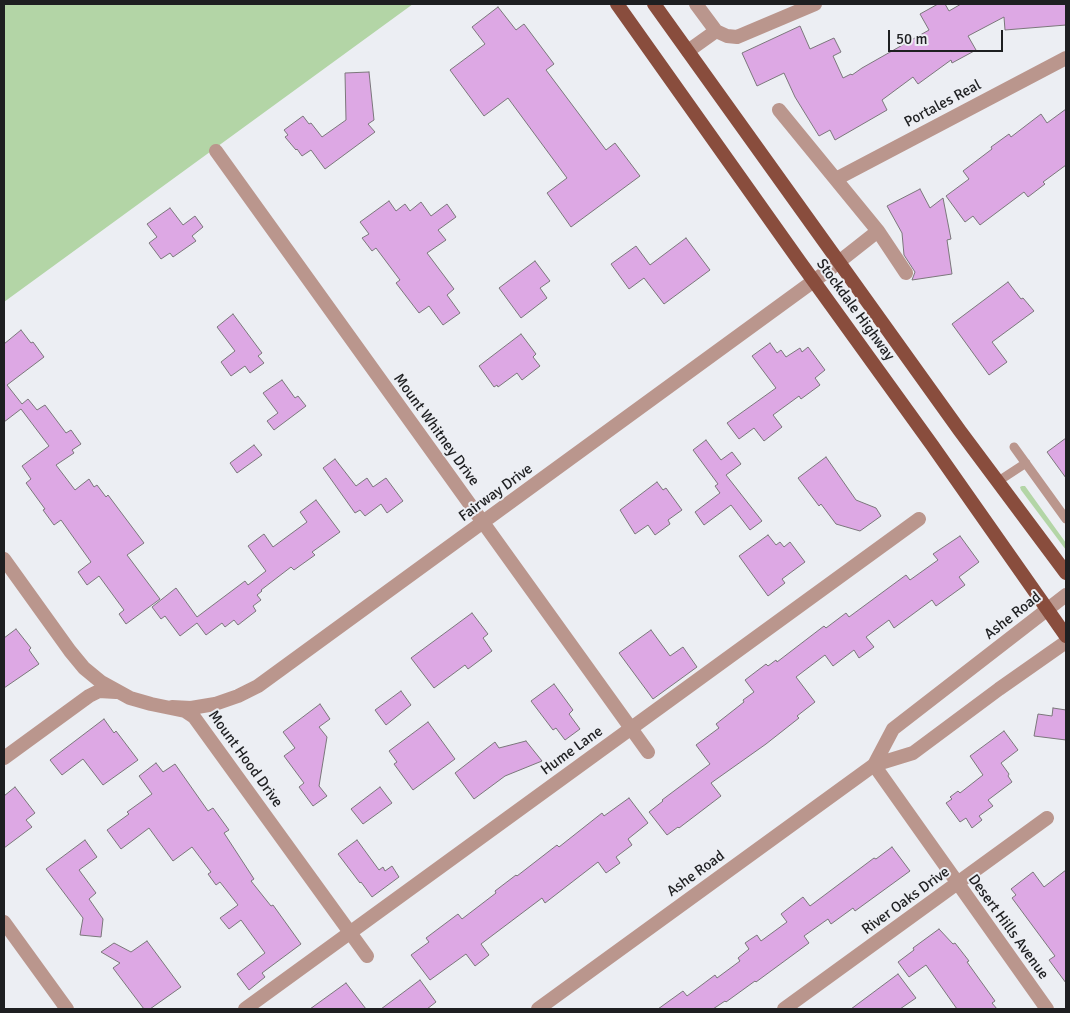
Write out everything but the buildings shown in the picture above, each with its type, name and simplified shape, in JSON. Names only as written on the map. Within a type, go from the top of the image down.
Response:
[{"type":"main road","name":"Stockdale Highway","points":[[617,4],[1066,636]]},
{"type":"main road","name":"Stockdale Highway","points":[[654,4],[839,263],[1066,573]]},
{"type":"street","points":[[696,4],[716,31],[727,36],[738,37],[815,4]]},
{"type":"street","points":[[688,51],[716,31]]},
{"type":"street","name":"Portales Real","points":[[836,180],[1066,58]]},
{"type":"street","points":[[779,110],[878,231],[906,273]]},
{"type":"street","name":"Mount Whitney Drive","points":[[216,151],[648,752]]},
{"type":"street","name":"Fairway Drive","points":[[172,707],[190,708],[215,704],[238,696],[258,686],[839,263],[878,231]]},
{"type":"street","name":"Hume Lane","points":[[245,1009],[919,519]]},
{"type":"street","name":"Mount Hood Drive","points":[[4,559],[84,668],[101,682],[122,694],[151,704],[185,711],[194,717],[367,956]]},
{"type":"street","name":"Ashe Road","points":[[874,765],[893,729],[1066,595]]},
{"type":"street","name":"Ashe Road","points":[[538,1009],[874,765],[913,753],[1066,642]]},
{"type":"street","points":[[4,758],[89,696],[99,691],[122,694]]},
{"type":"street","name":"Desert Hills Avenue","points":[[874,765],[1047,1009]]},
{"type":"street","name":"River Oaks Drive","points":[[784,1009],[1047,818]]},
{"type":"street","points":[[4,922],[67,1009]]},
{"type":"lane","points":[[1014,447],[1066,519]]},
{"type":"lane","points":[[998,482],[1026,463]]},
{"type":"green space","points":[[4,4],[413,4],[4,302]]},
{"type":"green space","points":[[1025,486],[1066,543],[1066,550],[1021,490],[1020,487]]}]
